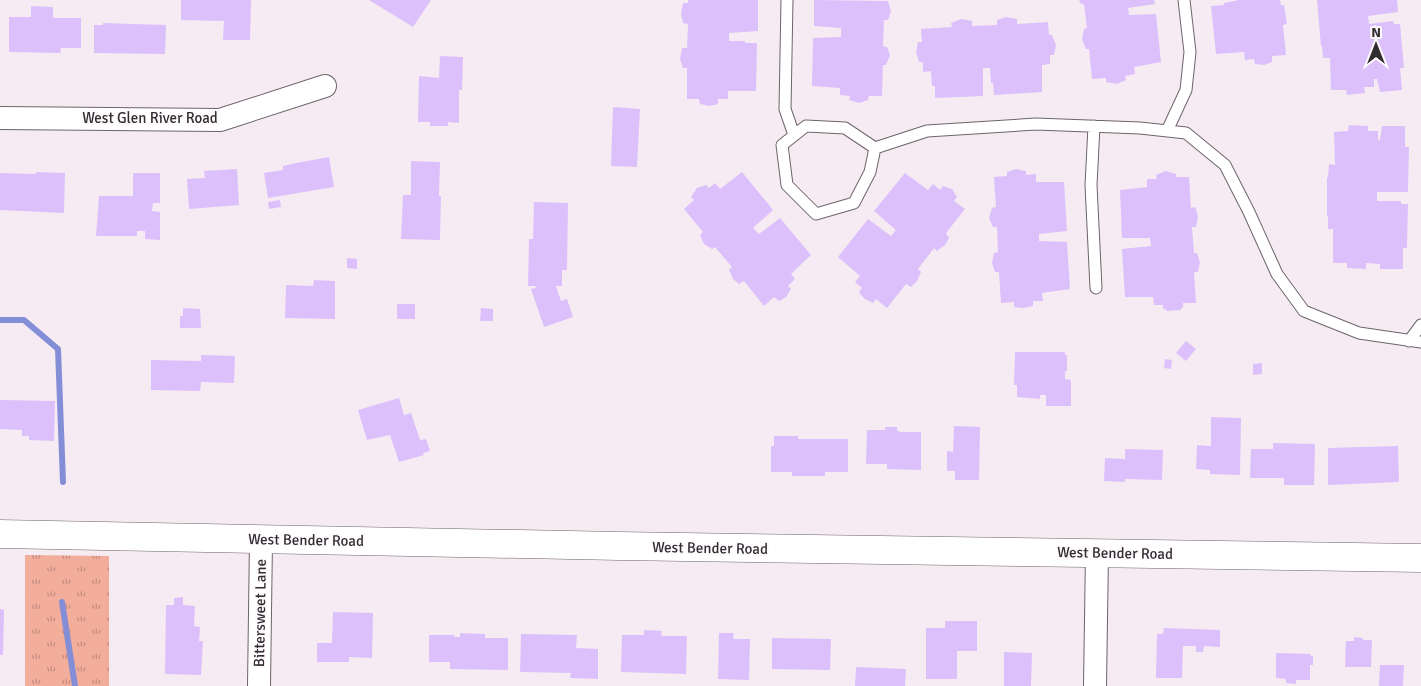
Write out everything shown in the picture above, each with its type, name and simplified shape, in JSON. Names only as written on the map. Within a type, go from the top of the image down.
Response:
[{"type":"street","name":"West Glen River Road","points":[[0,118],[220,120],[326,86]]},
{"type":"street","name":"West Bender Road","points":[[0,534],[1421,558]]},
{"type":"street","name":"Bittersweet Lane","points":[[259,686],[261,539]]},
{"type":"street","points":[[1095,686],[1097,553]]},
{"type":"lane","points":[[787,0],[784,109],[794,135]]},
{"type":"lane","points":[[1167,131],[1186,90],[1190,52],[1184,0]]},
{"type":"lane","points":[[875,148],[927,131],[1036,124],[1140,128],[1186,134],[1225,165],[1277,274],[1304,310],[1359,334],[1415,341],[1421,325]]},
{"type":"lane","points":[[806,126],[845,128],[875,148],[870,172],[854,202],[816,214],[787,185],[782,145],[806,126]]},
{"type":"lane","points":[[1094,126],[1091,185],[1096,288]]},
{"type":"green space","points":[[25,555],[109,556],[109,686],[25,686]]},
{"type":"building","points":[[181,0],[251,0],[250,40],[223,40],[224,21],[181,20]]},
{"type":"building","points":[[369,0],[431,0],[413,27]]},
{"type":"building","points":[[688,0],[758,0],[758,31],[729,33],[729,41],[757,43],[756,91],[728,91],[728,99],[718,99],[718,104],[709,106],[700,104],[699,99],[687,99],[687,68],[683,68],[680,59],[682,48],[687,48],[688,24],[683,23],[681,14],[683,3],[688,3]]},
{"type":"building","points":[[814,0],[888,1],[891,11],[888,20],[884,20],[883,46],[887,47],[890,55],[886,65],[883,65],[882,96],[869,96],[868,100],[859,103],[849,100],[850,96],[840,95],[840,88],[812,86],[813,38],[841,37],[841,28],[814,26]]},
{"type":"building","points":[[1079,0],[1154,0],[1155,4],[1128,8],[1129,15],[1156,14],[1161,62],[1134,67],[1135,74],[1125,76],[1126,80],[1117,84],[1106,82],[1106,78],[1092,79],[1089,49],[1086,49],[1082,39],[1084,29],[1087,28],[1084,4],[1081,4]]},
{"type":"building","points":[[1239,0],[1280,0],[1281,5],[1284,5],[1287,24],[1283,25],[1286,55],[1272,56],[1272,62],[1264,65],[1255,64],[1254,59],[1245,60],[1244,52],[1216,54],[1211,6],[1224,5],[1224,3]]},
{"type":"building","points":[[1317,0],[1397,0],[1398,12],[1368,16],[1369,24],[1393,21],[1394,24],[1400,24],[1404,68],[1400,68],[1402,90],[1380,92],[1377,79],[1374,79],[1374,87],[1364,87],[1365,93],[1347,95],[1346,90],[1331,90],[1330,58],[1323,58]]},
{"type":"building","points":[[31,6],[53,7],[53,18],[81,18],[81,48],[61,48],[60,53],[9,52],[9,17],[31,17]]},
{"type":"building","points":[[1006,17],[1017,19],[1017,24],[1048,22],[1049,35],[1052,35],[1056,45],[1054,55],[1050,55],[1050,64],[1042,65],[1042,92],[994,95],[990,68],[983,68],[983,96],[935,98],[935,86],[932,86],[931,71],[923,72],[923,62],[919,62],[916,52],[918,42],[922,42],[921,29],[952,27],[951,23],[961,19],[972,21],[972,26],[997,25],[997,20]]},
{"type":"building","points":[[103,23],[166,25],[165,54],[94,53],[94,25],[103,25]]},
{"type":"building","points":[[440,56],[463,57],[462,90],[459,90],[459,123],[448,122],[448,126],[430,126],[430,122],[418,122],[419,76],[439,78]]},
{"type":"building","points":[[613,107],[640,109],[637,167],[611,166]]},
{"type":"building","points":[[1349,125],[1368,126],[1368,131],[1378,131],[1378,140],[1380,140],[1382,126],[1405,126],[1405,147],[1409,147],[1408,192],[1377,192],[1377,201],[1401,201],[1401,204],[1408,204],[1407,248],[1403,248],[1403,269],[1380,269],[1380,264],[1366,263],[1366,269],[1347,268],[1347,263],[1333,263],[1333,229],[1328,229],[1327,216],[1327,177],[1329,164],[1335,165],[1334,132],[1348,131]]},
{"type":"building","points":[[329,157],[334,187],[268,198],[264,173],[283,170],[283,166]]},
{"type":"building","points":[[411,161],[440,162],[440,240],[401,239],[403,195],[411,195]]},
{"type":"building","points":[[237,169],[239,205],[189,209],[187,179],[205,178],[204,171]]},
{"type":"building","points":[[1016,169],[1026,171],[1026,175],[1036,174],[1036,182],[1064,182],[1067,231],[1039,234],[1039,241],[1067,242],[1070,289],[1042,293],[1043,301],[1033,301],[1033,306],[1024,308],[1014,307],[1014,302],[1001,303],[999,272],[995,272],[992,263],[994,253],[998,252],[997,227],[993,227],[989,218],[992,208],[996,207],[994,177],[1007,176],[1007,172]]},
{"type":"building","points":[[1166,171],[1176,174],[1176,177],[1189,177],[1191,208],[1195,207],[1198,217],[1196,227],[1192,227],[1194,253],[1197,253],[1200,262],[1198,272],[1194,272],[1196,303],[1183,303],[1181,310],[1166,311],[1166,309],[1163,309],[1163,305],[1154,305],[1153,297],[1125,297],[1122,249],[1151,246],[1150,238],[1122,238],[1120,190],[1147,187],[1147,179],[1157,179],[1156,175]]},
{"type":"building","points":[[36,172],[65,173],[64,213],[0,210],[0,173],[36,174]]},
{"type":"building","points":[[742,172],[773,210],[753,228],[759,234],[780,218],[811,255],[791,274],[795,279],[788,286],[791,289],[786,297],[779,301],[774,297],[764,306],[744,281],[739,284],[733,279],[729,270],[732,267],[715,247],[712,249],[704,244],[700,235],[703,232],[684,209],[694,200],[691,197],[697,188],[706,185],[709,188],[715,183],[720,189]]},
{"type":"building","points":[[133,173],[160,173],[160,203],[153,203],[152,211],[160,212],[160,240],[145,239],[145,231],[137,231],[137,236],[96,236],[99,196],[133,196]]},
{"type":"building","points":[[905,173],[928,190],[933,184],[940,190],[943,186],[952,189],[957,197],[954,201],[965,209],[946,233],[949,238],[945,245],[937,251],[934,248],[918,269],[921,272],[917,281],[911,287],[906,284],[887,308],[876,299],[873,303],[860,294],[859,292],[862,288],[855,282],[860,276],[838,257],[868,219],[891,236],[896,230],[874,211]]},
{"type":"building","points":[[280,200],[281,207],[269,209],[268,202]]},
{"type":"building","points":[[534,202],[568,203],[567,270],[562,270],[562,286],[556,286],[561,301],[567,299],[573,317],[544,327],[531,289],[536,288],[535,286],[528,286],[529,239],[533,239]]},
{"type":"building","points":[[347,258],[357,259],[357,269],[347,268]]},
{"type":"building","points":[[314,280],[335,281],[335,319],[285,318],[286,285],[313,286]]},
{"type":"building","points":[[397,304],[415,304],[415,319],[397,319]]},
{"type":"building","points":[[183,308],[200,309],[201,328],[180,328],[180,316],[183,316]]},
{"type":"building","points":[[481,308],[493,309],[493,321],[480,321]]},
{"type":"building","points":[[1186,341],[1196,349],[1186,361],[1176,353]]},
{"type":"building","points":[[1015,352],[1065,352],[1065,355],[1067,355],[1067,371],[1065,371],[1065,379],[1071,380],[1071,406],[1046,406],[1046,395],[1040,395],[1040,399],[1017,397],[1017,385],[1014,385]]},
{"type":"building","points":[[201,355],[235,356],[234,383],[201,382],[200,391],[151,390],[151,360],[201,361]]},
{"type":"building","points":[[1165,359],[1172,360],[1171,369],[1164,368]]},
{"type":"building","points":[[1262,363],[1262,374],[1253,375],[1253,364]]},
{"type":"building","points":[[399,398],[404,415],[411,413],[420,440],[426,439],[430,451],[423,453],[424,455],[399,462],[390,435],[367,440],[358,410]]},
{"type":"building","points":[[0,400],[55,401],[54,441],[29,440],[29,436],[22,436],[22,430],[0,429]]},
{"type":"building","points":[[1211,417],[1241,418],[1240,475],[1210,474],[1210,470],[1196,469],[1197,445],[1211,446]]},
{"type":"building","points":[[954,426],[980,427],[979,480],[955,480],[955,471],[947,471],[947,451],[953,452]]},
{"type":"building","points":[[885,427],[897,427],[897,430],[900,432],[921,432],[921,470],[887,469],[887,464],[866,464],[867,430],[885,430]]},
{"type":"building","points":[[774,436],[798,436],[798,439],[848,439],[848,472],[825,472],[825,476],[792,476],[792,472],[771,472],[771,446],[774,446]]},
{"type":"building","points":[[1273,443],[1315,444],[1314,485],[1284,485],[1284,478],[1250,478],[1251,449],[1273,449]]},
{"type":"building","points":[[1398,446],[1399,482],[1328,485],[1328,448]]},
{"type":"building","points":[[1125,449],[1163,450],[1162,480],[1125,479],[1125,482],[1104,481],[1105,458],[1125,459]]},
{"type":"building","points":[[183,597],[183,605],[195,606],[194,626],[200,627],[199,641],[203,641],[201,675],[165,674],[166,605],[174,605],[174,598]]},
{"type":"building","points":[[0,609],[4,610],[3,655],[0,655]]},
{"type":"building","points":[[333,612],[373,613],[372,658],[349,657],[349,662],[317,662],[317,643],[332,643]]},
{"type":"building","points":[[945,621],[977,621],[977,651],[957,651],[957,679],[926,679],[926,628],[945,628]]},
{"type":"building","points":[[1164,628],[1220,630],[1220,647],[1204,646],[1203,652],[1196,652],[1196,646],[1183,646],[1182,678],[1156,678],[1157,634],[1163,634]]},
{"type":"building","points":[[644,630],[662,631],[661,636],[687,636],[686,674],[621,672],[622,635],[644,635]]},
{"type":"building","points":[[460,633],[485,634],[485,638],[508,638],[508,670],[450,669],[450,662],[429,662],[429,635],[454,635],[454,637],[460,637]]},
{"type":"building","points":[[719,633],[734,633],[733,639],[750,639],[749,680],[718,679]]},
{"type":"building","points":[[521,634],[577,635],[576,648],[598,649],[598,679],[570,678],[571,673],[520,672]]},
{"type":"building","points":[[1354,637],[1372,640],[1371,667],[1345,667],[1346,641],[1354,641]]},
{"type":"building","points":[[772,638],[831,639],[830,670],[772,669]]},
{"type":"building","points":[[1004,652],[1032,653],[1031,686],[1004,686]]},
{"type":"building","points":[[1276,653],[1311,654],[1310,656],[1313,656],[1313,665],[1310,665],[1310,680],[1296,680],[1296,684],[1286,683],[1286,679],[1276,678]]},
{"type":"building","points":[[1380,665],[1404,665],[1403,686],[1379,686]]},
{"type":"building","points":[[856,667],[906,669],[905,686],[855,686]]},
{"type":"waterway","points":[[0,320],[24,320],[58,349],[63,482]]},
{"type":"waterway","points":[[62,602],[75,686]]}]
